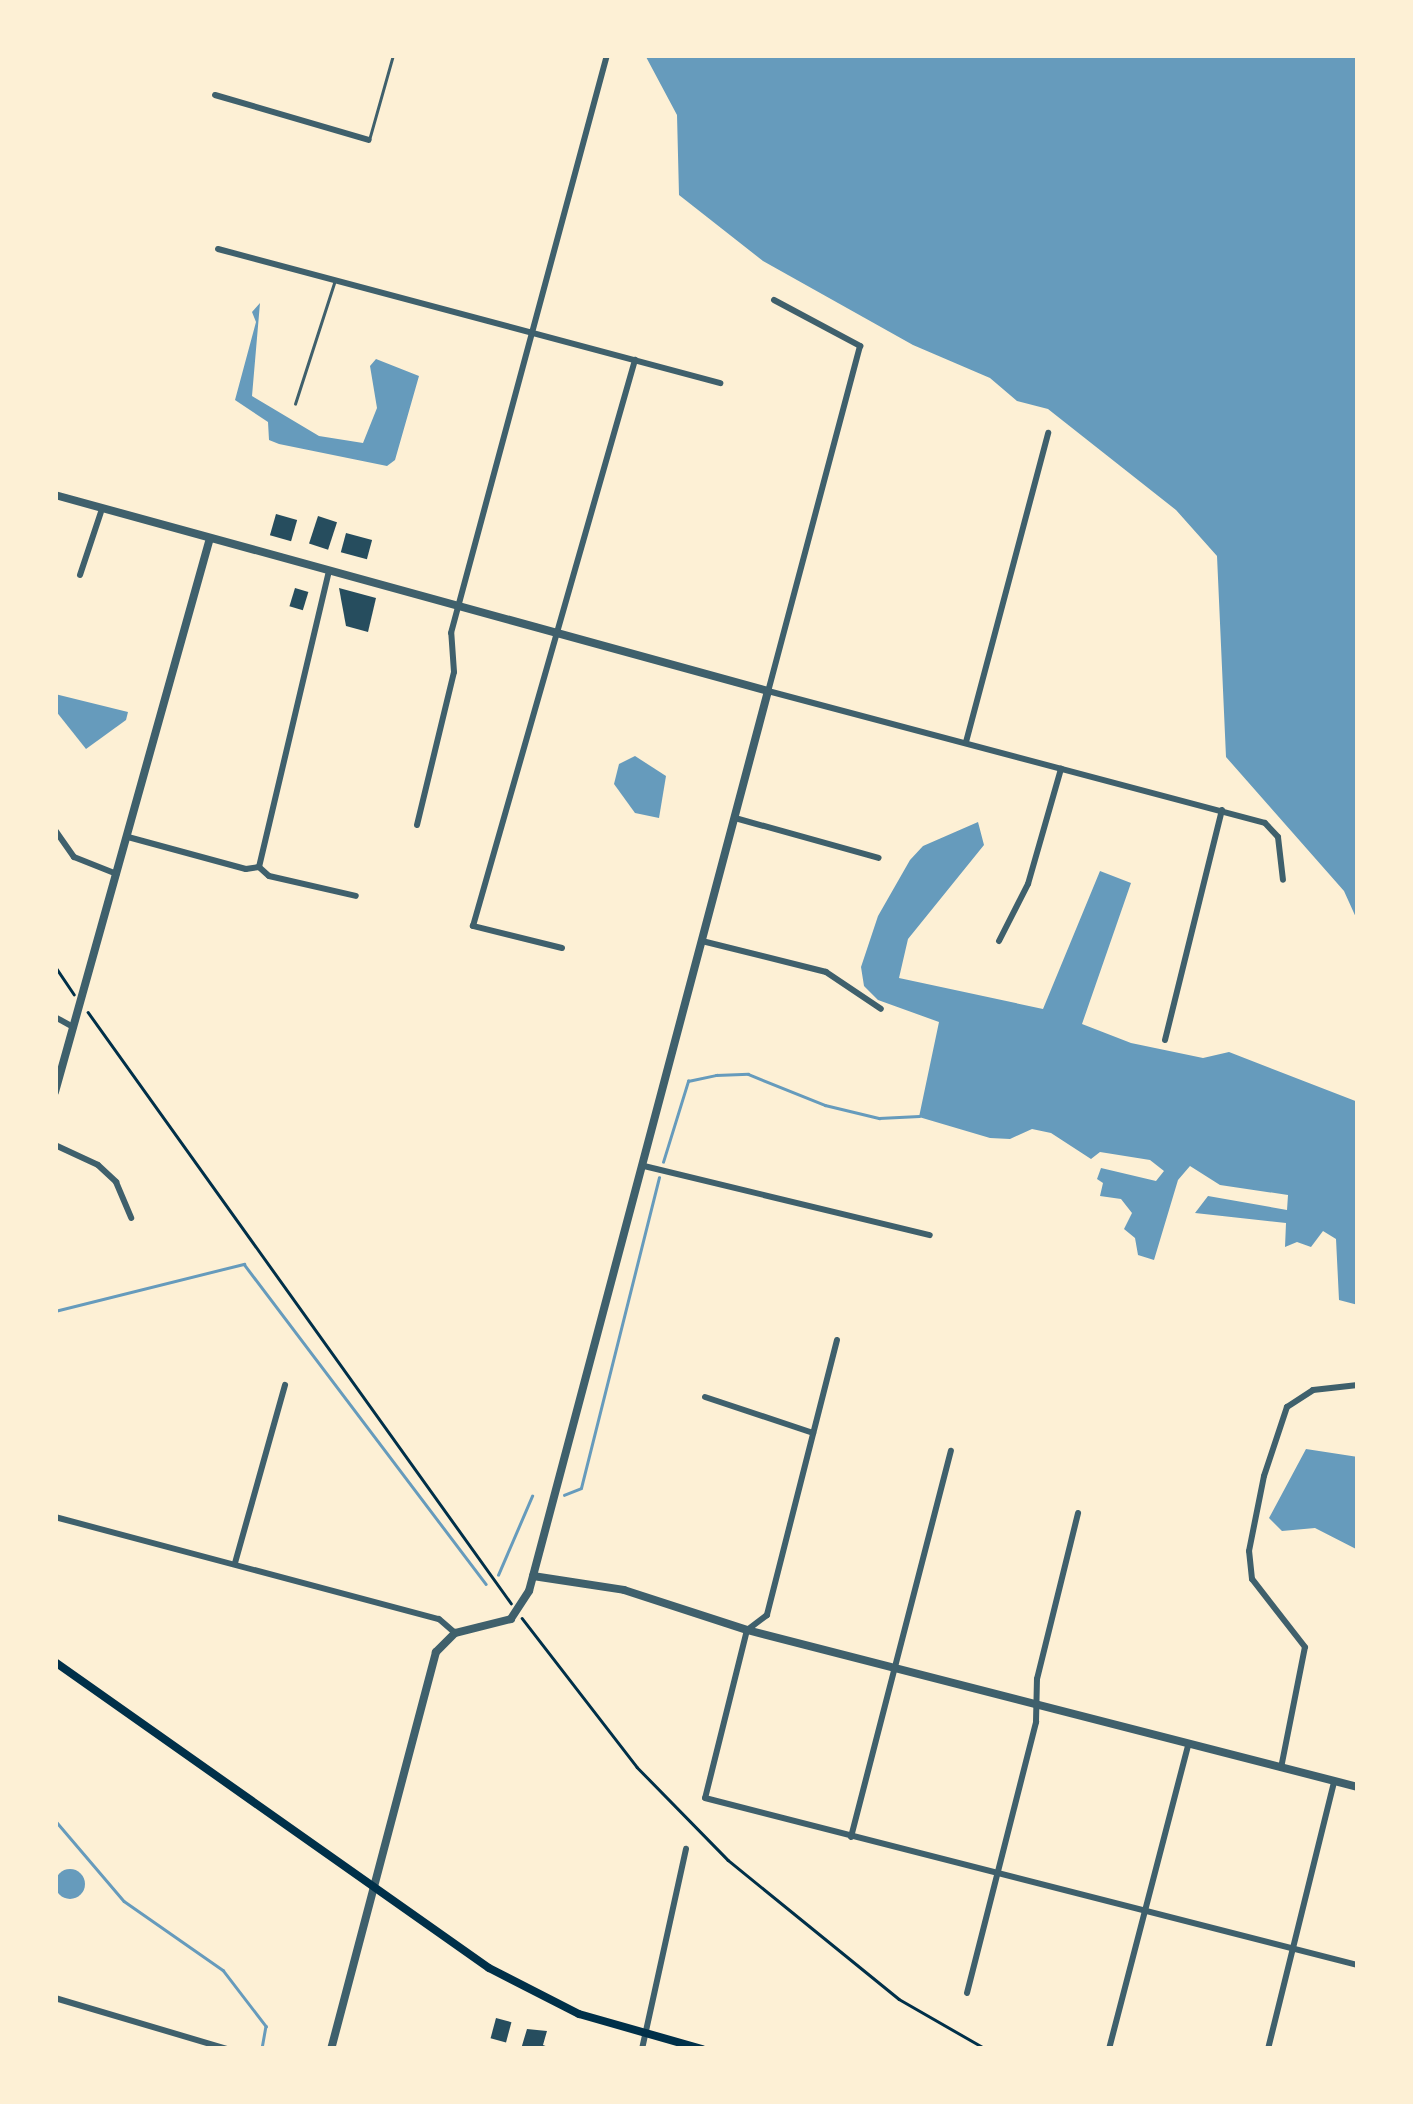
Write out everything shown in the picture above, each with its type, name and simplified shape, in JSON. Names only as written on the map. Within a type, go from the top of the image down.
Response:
[{"type":"main road","points":[[55,1662],[372,1888],[533,1993],[646,2035],[702,2049]]},
{"type":"street","points":[[417,825],[454,672],[451,633],[607,55]]},
{"type":"street","points":[[215,95],[369,140]]},
{"type":"street","points":[[218,249],[720,383]]},
{"type":"street","points":[[331,2049],[436,1652],[455,1632],[494,1626],[518,1613],[533,1576],[860,346],[774,300]]},
{"type":"street","points":[[562,948],[473,926],[549,643],[561,633],[635,360]]},
{"type":"street","points":[[966,742],[1048,433]]},
{"type":"street","points":[[55,496],[101,512],[210,538],[768,692],[1222,810],[1273,828],[1283,880]]},
{"type":"street","points":[[80,575],[101,512]]},
{"type":"street","points":[[55,1092],[210,538]]},
{"type":"street","points":[[258,866],[329,571]]},
{"type":"street","points":[[999,941],[1028,884],[1061,769]]},
{"type":"street","points":[[1165,1040],[1222,810]]},
{"type":"street","points":[[735,818],[878,858]]},
{"type":"street","points":[[55,830],[74,857],[118,875]]},
{"type":"street","points":[[128,837],[246,869],[258,866]]},
{"type":"street","points":[[258,866],[269,876],[356,896]]},
{"type":"street","points":[[702,942],[826,972],[881,1008]]},
{"type":"street","points":[[55,1017],[74,1028]]},
{"type":"street","points":[[55,1145],[98,1165],[116,1182],[130,1218]]},
{"type":"street","points":[[644,1166],[930,1236]]},
{"type":"street","points":[[837,1340],[767,1615],[746,1630],[705,1798],[1358,1965]]},
{"type":"street","points":[[1281,1770],[1305,1647],[1258,1589],[1249,1551],[1287,1407],[1313,1390],[1358,1385]]},
{"type":"street","points":[[235,1563],[285,1386]]},
{"type":"street","points":[[705,1397],[812,1433]]},
{"type":"street","points":[[851,1837],[951,1451]]},
{"type":"street","points":[[968,1993],[1036,1722],[1035,1703],[1078,1512]]},
{"type":"street","points":[[55,1517],[439,1619],[455,1632]]},
{"type":"street","points":[[533,1576],[624,1590],[746,1630],[1358,1787]]},
{"type":"street","points":[[1110,2049],[1188,1745]]},
{"type":"street","points":[[1268,2049],[1334,1782]]},
{"type":"street","points":[[642,2049],[686,1848]]},
{"type":"street","points":[[55,1998],[227,2049]]},
{"type":"lane","points":[[369,140],[392,55]]},
{"type":"lane","points":[[296,404],[334,283]]},
{"type":"path","points":[[55,966],[518,1613],[637,1766],[728,1860],[899,2000],[986,2049]]},
{"type":"water","points":[[645,55],[1358,55],[1358,922],[1344,891],[1226,757],[1217,556],[1176,510],[1048,409],[1017,401],[990,378],[913,345],[763,261],[679,195],[677,115]]},
{"type":"water","points":[[260,303],[252,396],[319,436],[363,443],[377,408],[370,366],[376,359],[419,376],[395,460],[387,466],[269,440],[268,422],[235,400],[256,322],[252,312]]},
{"type":"water","points":[[55,694],[128,712],[126,720],[86,749],[55,710]]},
{"type":"water","points":[[635,756],[666,776],[659,818],[635,813],[614,784],[619,764]]},
{"type":"water","points":[[978,822],[984,845],[908,939],[899,978],[1043,1009],[1100,871],[1131,883],[1082,1024],[1131,1043],[1203,1058],[1229,1052],[1358,1102],[1358,1305],[1339,1300],[1336,1239],[1323,1231],[1311,1247],[1297,1242],[1285,1247],[1286,1223],[1195,1213],[1208,1196],[1287,1210],[1288,1195],[1220,1185],[1190,1166],[1178,1180],[1154,1260],[1138,1255],[1135,1238],[1124,1229],[1132,1213],[1121,1199],[1100,1196],[1103,1183],[1097,1179],[1101,1168],[1156,1181],[1164,1171],[1150,1160],[1100,1152],[1091,1159],[1051,1133],[1032,1129],[1010,1139],[990,1138],[919,1117],[939,1022],[878,1000],[864,986],[861,967],[878,916],[910,860],[923,846]]},
{"type":"water","points":[[1306,1449],[1358,1457],[1358,1550],[1315,1528],[1282,1531],[1269,1518]]},
{"type":"water","points":[[70,1869],[81,1873],[85,1884],[81,1895],[70,1899],[59,1895],[55,1884],[59,1873]]},
{"type":"building","points":[[276,514],[297,520],[291,541],[270,535]]},
{"type":"building","points":[[318,516],[337,522],[328,550],[309,544]]},
{"type":"building","points":[[346,533],[372,540],[367,559],[341,552]]},
{"type":"building","points":[[295,588],[308,592],[303,610],[289,606]]},
{"type":"building","points":[[339,588],[376,598],[368,632],[346,626]]},
{"type":"building","points":[[496,2018],[511,2022],[506,2042],[491,2038]]},
{"type":"building","points":[[527,2029],[547,2031],[543,2045],[553,2049],[521,2049]]},
{"type":"waterway","points":[[663,1162],[688,1081],[716,1075],[748,1074],[825,1105],[879,1118],[919,1116]]},
{"type":"waterway","points":[[564,1495],[581,1488],[659,1178]]},
{"type":"waterway","points":[[55,1311],[244,1264],[486,1584]]},
{"type":"waterway","points":[[498,1575],[532,1496]]},
{"type":"waterway","points":[[55,1820],[124,1901],[223,1970],[266,2026],[262,2049]]}]
